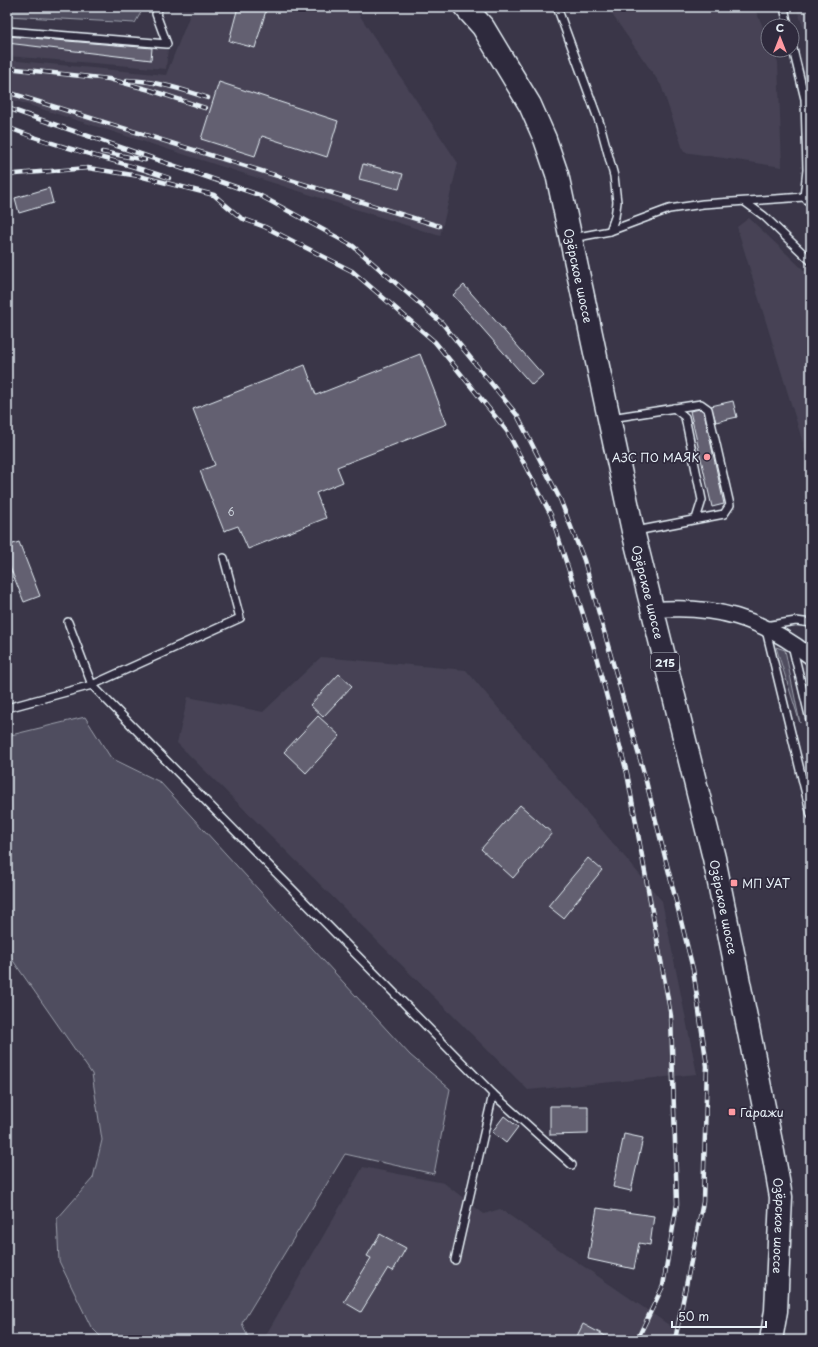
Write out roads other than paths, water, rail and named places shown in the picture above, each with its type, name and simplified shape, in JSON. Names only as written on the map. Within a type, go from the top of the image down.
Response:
[{"type":"main road","name":"Озёрское шоссе","points":[[466,7],[483,27],[530,105],[542,132],[557,174],[572,238],[608,419],[633,531],[714,858],[762,1092],[780,1189],[780,1256],[776,1310],[771,1340]]},
{"type":"street","points":[[652,610],[680,607],[714,611],[765,626],[791,641],[811,657]]},
{"type":"lane","points":[[7,31],[167,44],[156,14],[159,7]]},
{"type":"lane","points":[[557,7],[600,124],[614,176],[617,202],[615,217],[610,230]]},
{"type":"lane","points":[[784,7],[786,18]]},
{"type":"lane","points":[[795,58],[805,99],[807,170],[804,197]]},
{"type":"lane","points":[[572,238],[610,230],[669,209],[703,204],[804,197],[811,204]]},
{"type":"lane","points":[[745,202],[764,216],[811,260]]},
{"type":"lane","points":[[608,419],[701,404],[708,409],[730,505],[724,514],[633,531]]},
{"type":"lane","points":[[674,408],[685,417],[701,492],[702,500],[696,519]]},
{"type":"lane","points":[[7,708],[92,685],[240,618],[224,558]]},
{"type":"lane","points":[[811,623],[796,621],[765,626],[811,815]]},
{"type":"lane","points":[[68,622],[92,685],[493,1094],[572,1165]]},
{"type":"lane","points":[[791,641],[811,724]]},
{"type":"lane","points":[[455,1260],[493,1094]]},
{"type":"railway","points":[[7,68],[109,79],[150,90],[205,108]]},
{"type":"railway","points":[[127,80],[158,84],[208,98]]},
{"type":"railway","points":[[7,92],[439,226]]},
{"type":"railway","points":[[7,108],[259,195],[353,246],[442,323],[517,415],[560,499],[584,560],[645,777],[693,969],[707,1066],[703,1202],[675,1340]]},
{"type":"railway","points":[[7,127],[47,142],[169,178]]},
{"type":"railway","points":[[102,152],[145,160]]},
{"type":"railway","points":[[7,177],[15,174],[88,168],[139,176],[214,195],[241,218],[265,227],[352,271],[435,342],[507,431],[551,515],[593,645],[627,773],[671,1016],[677,1204],[663,1286],[637,1340]]},
{"type":"place","name":"АЗС ПО МАЯК","points":[[707,457]]},
{"type":"place","name":"МП УАТ","points":[[734,883]]},
{"type":"place","name":"Гаражи","points":[[732,1112]]}]
